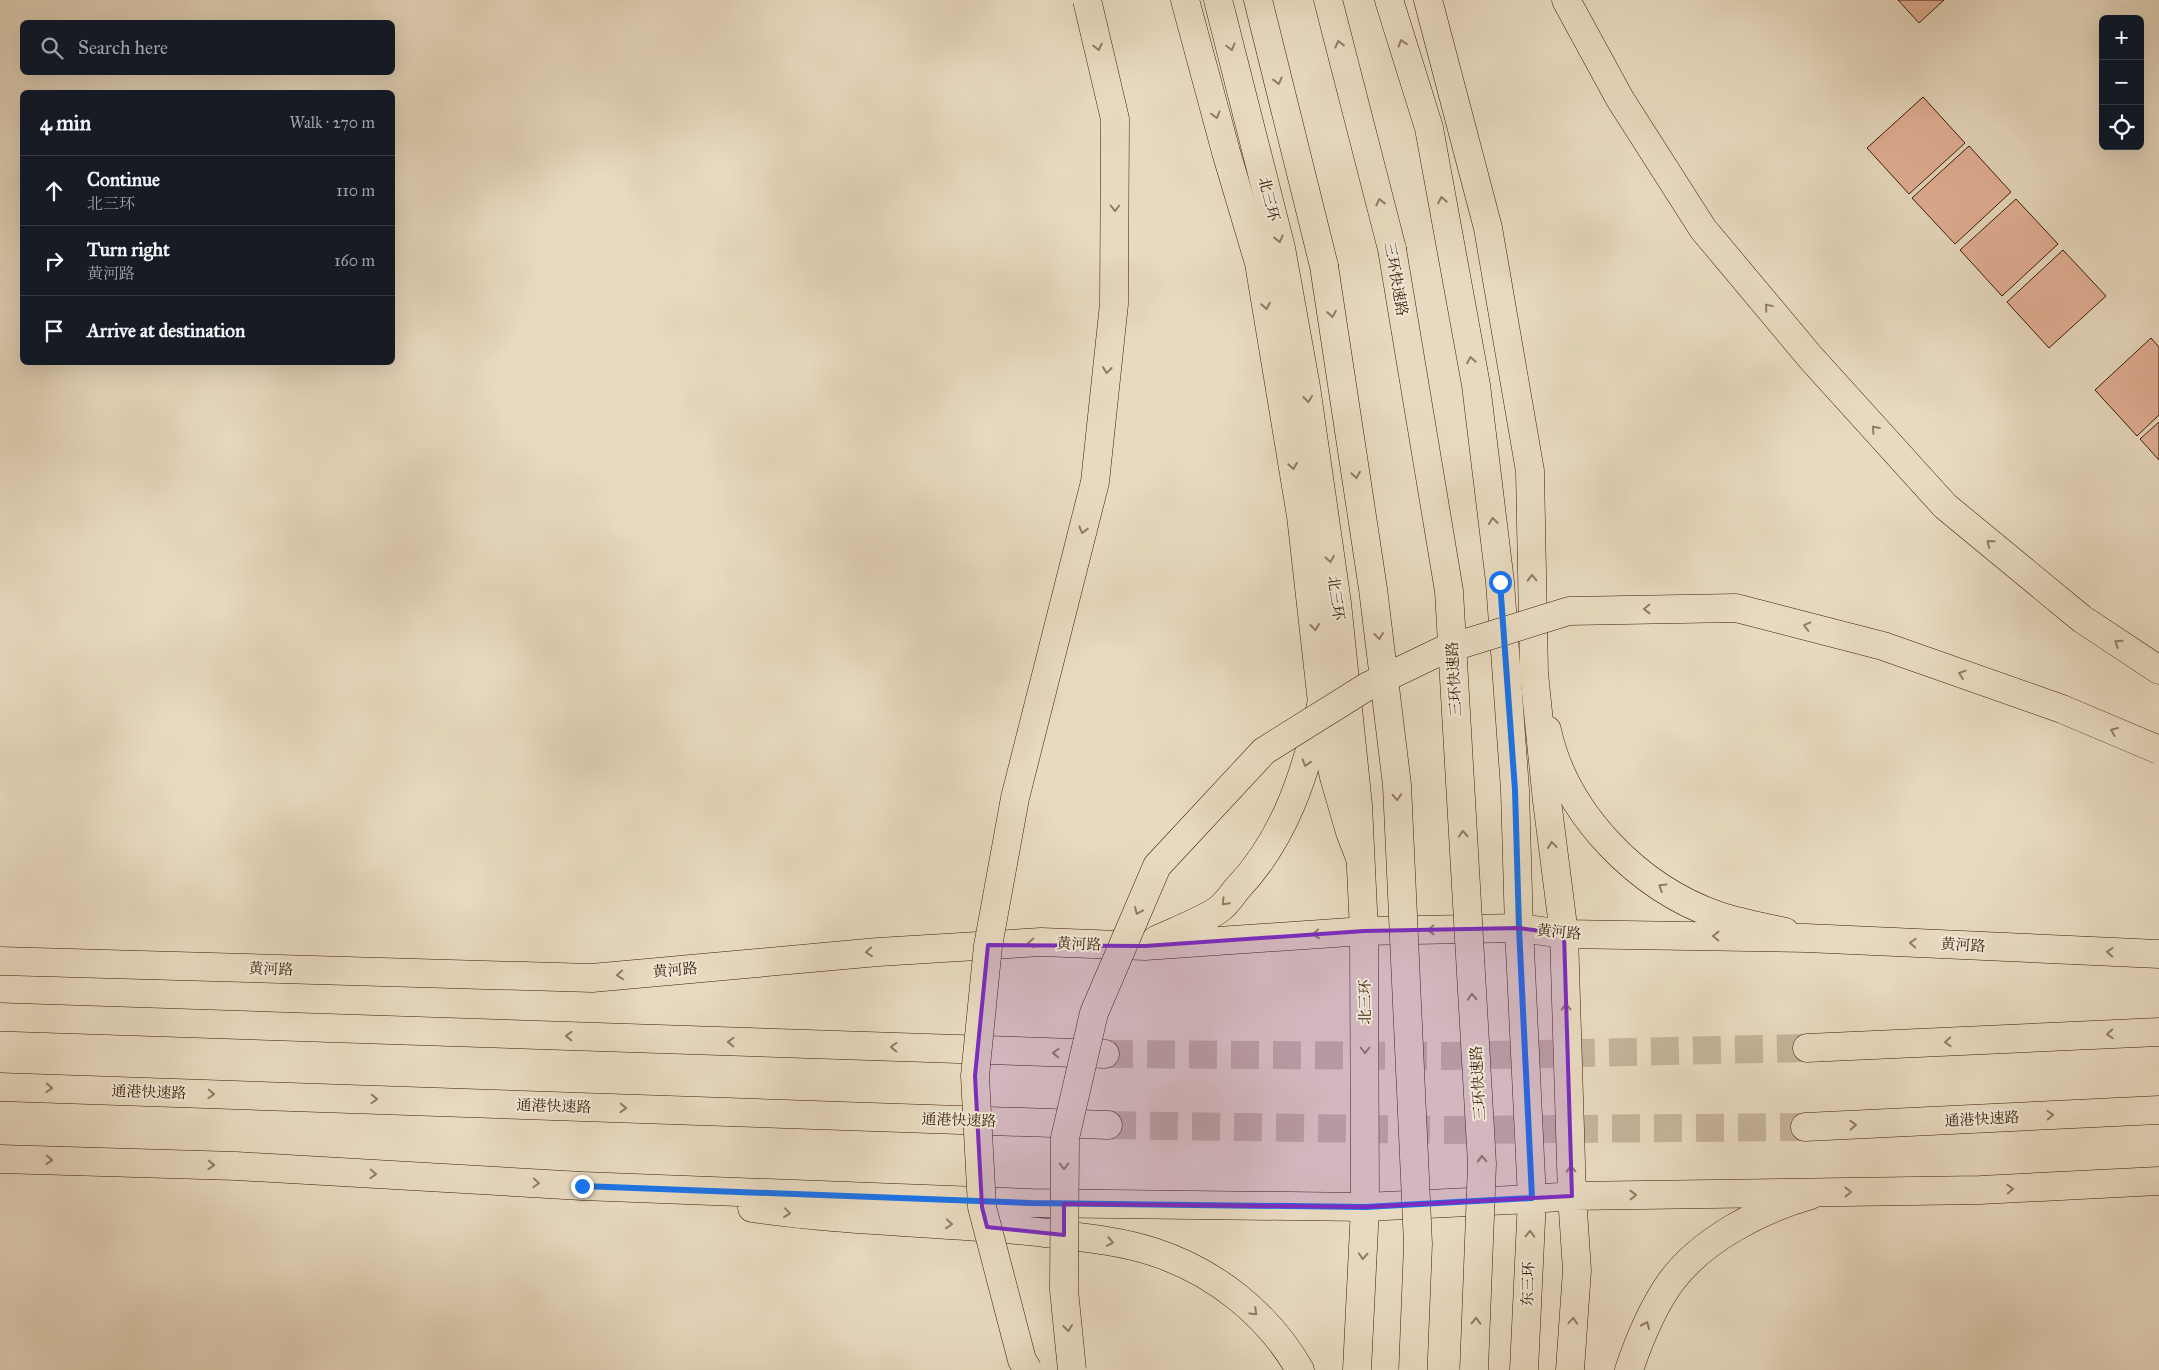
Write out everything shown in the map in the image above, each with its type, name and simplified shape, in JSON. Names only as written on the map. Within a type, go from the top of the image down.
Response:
[{"type":"main road","points":[[1028,1370],[1022,1360],[982,1207],[975,1076],[988,946],[1016,798],[1095,482],[1114,304],[1115,118],[1087,0]]},
{"type":"main road","points":[[1185,0],[1226,152],[1259,263],[1301,516],[1326,738],[1334,777],[1350,832],[1360,858]]},
{"type":"main road","name":"北三环","points":[[1218,0],[1281,248],[1306,387],[1337,603],[1358,805],[1364,931],[1365,1207]]},
{"type":"main road","points":[[1258,0],[1324,266],[1373,589],[1397,785],[1418,1244],[1414,1370]]},
{"type":"main road","name":"三环快速路","points":[[1328,0],[1392,249],[1449,591],[1482,1164],[1474,1370]]},
{"type":"main road","points":[[1389,0],[1429,128],[1476,386],[1500,582],[1515,790],[1519,928],[1532,1198]]},
{"type":"main road","points":[[1428,0],[1488,228],[1530,471],[1534,673],[1547,800],[1564,934],[1572,1196],[1577,1270],[1570,1370]]},
{"type":"main road","points":[[1566,0],[1620,99],[1704,229],[1811,358],[1945,506],[2082,619],[2159,670]]},
{"type":"main road","points":[[1072,1370],[1064,1290],[1064,1138],[1094,1014],[1153,875],[1157,866],[1264,751],[1368,686],[1443,650],[1569,611],[1736,608],[1883,646],[2062,709],[2159,750]]},
{"type":"main road","points":[[1534,673],[1551,748],[1559,770],[1575,799],[1615,850],[1643,875],[1679,898],[1710,912],[1806,938]]},
{"type":"main road","points":[[1145,946],[1218,910],[1250,875],[1275,840],[1294,800],[1313,742],[1322,699]]},
{"type":"main road","name":"黄河路","points":[[0,961],[592,978],[907,950],[1041,942],[1145,946],[1364,931],[1519,928],[1564,934],[1806,938],[2159,954]]},
{"type":"main road","points":[[0,1017],[1105,1054]]},
{"type":"main road","points":[[1807,1048],[2159,1032]]},
{"type":"main road","name":"通港快速路","points":[[0,1086],[1108,1125]]},
{"type":"main road","name":"通港快速路","points":[[1804,1127],[2159,1110]]},
{"type":"main road","points":[[0,1158],[236,1166],[582,1186],[1031,1203],[1365,1207],[1572,1196],[1980,1190],[2159,1181]]},
{"type":"main road","points":[[582,1186],[790,1213],[938,1223],[1068,1236],[1109,1241],[1153,1252],[1210,1277],[1241,1299],[1269,1326],[1288,1349],[1300,1370]]},
{"type":"main road","points":[[1628,1370],[1652,1312],[1671,1282],[1696,1256],[1724,1234],[1752,1218],[1784,1203],[1820,1193]]},
{"type":"main road","name":"东三环","points":[[1524,1370],[1532,1198]]},
{"type":"main road","points":[[1357,1370],[1365,1207]]},
{"type":"highlighted area","points":[[1519,928],[1564,934],[1572,1196],[1365,1207],[1064,1204],[1064,1235],[987,1227],[982,1207],[975,1076],[988,945],[1145,946],[1364,931]]},
{"type":"building","points":[[1898,0],[1944,0],[1919,23]]},
{"type":"building","points":[[1923,97],[1965,143],[1909,194],[1867,148]]},
{"type":"building","points":[[1969,146],[2011,192],[1955,244],[1912,198]]},
{"type":"building","points":[[2016,199],[2058,244],[2002,296],[1960,250]]},
{"type":"building","points":[[2063,250],[2106,296],[2049,348],[2007,302]]},
{"type":"building","points":[[2151,338],[2159,347],[2159,415],[2137,436],[2095,390]]},
{"type":"building","points":[[2159,422],[2159,460],[2140,439]]},
{"type":"tunnel","points":[[1105,1054],[1447,1056],[1807,1048]]},
{"type":"tunnel","points":[[1108,1125],[1442,1130],[1805,1127]]},
{"type":"route","points":[[582,1186],[1031,1203],[1365,1207],[1532,1198],[1519,928],[1515,790],[1500,582]]}]
